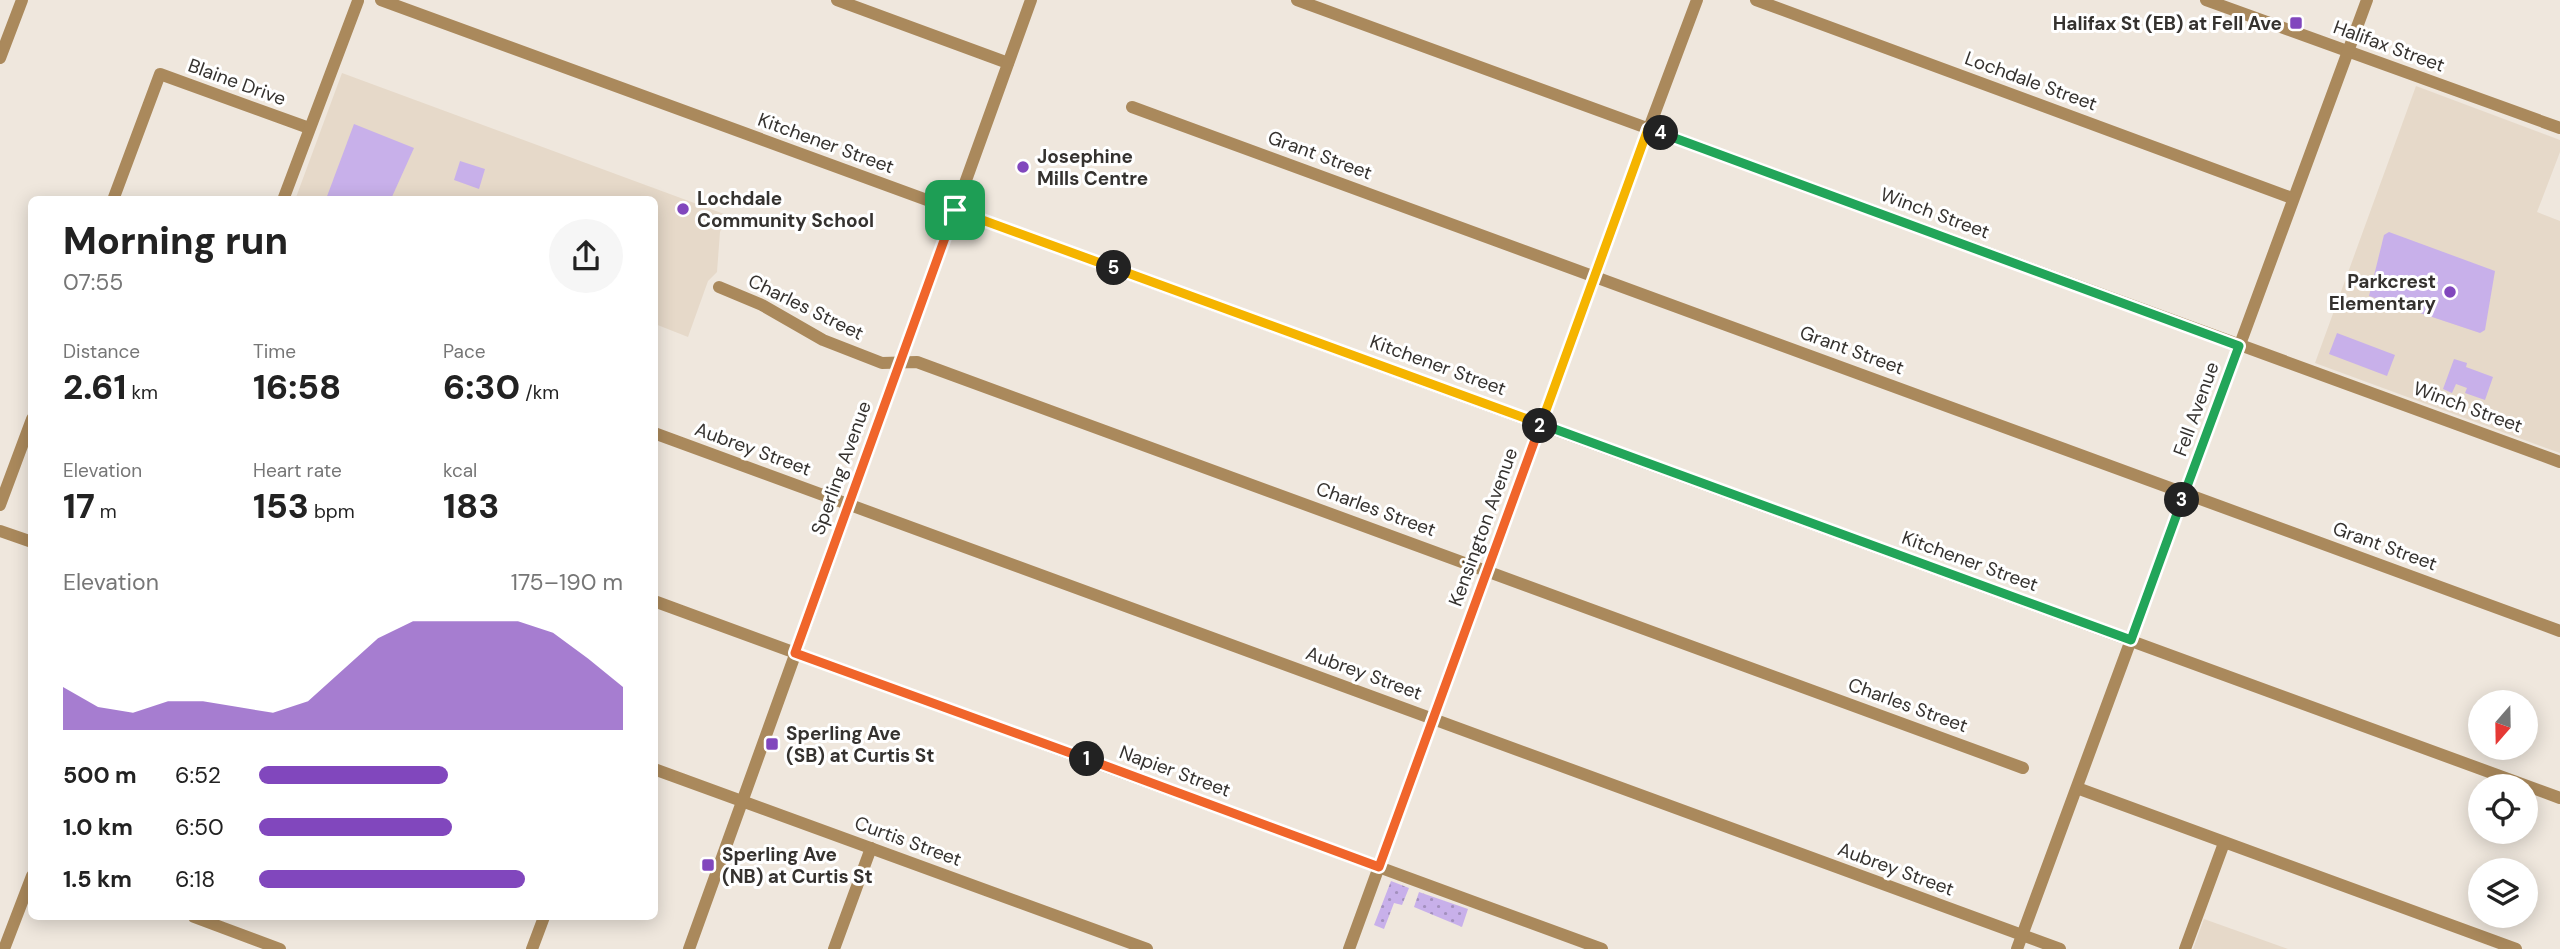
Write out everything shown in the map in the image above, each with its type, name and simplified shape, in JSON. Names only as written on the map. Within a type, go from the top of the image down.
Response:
[{"type":"street","points":[[0,58],[22,0]]},
{"type":"street","points":[[284,196],[360,0]]},
{"type":"street","name":"Kitchener Street","points":[[382,0],[2560,797]]},
{"type":"street","points":[[837,0],[1007,63]]},
{"type":"street","name":"Sperling Avenue","points":[[689,949],[1031,0]]},
{"type":"street","name":"Winch Street","points":[[1297,0],[2560,462]]},
{"type":"street","name":"Kensington Avenue","points":[[1349,949],[1697,0]]},
{"type":"street","name":"Lochdale Street","points":[[1756,0],[2292,198]]},
{"type":"street","name":"Halifax Street","points":[[2206,0],[2560,128]]},
{"type":"street","name":"Fell Avenue","points":[[2017,949],[2367,0]]},
{"type":"street","name":"Blaine Drive","points":[[114,196],[160,74],[309,128]]},
{"type":"street","name":"Grant Street","points":[[1132,107],[2560,631]]},
{"type":"street","name":"Charles Street","points":[[719,287],[772,311],[823,340],[882,363],[917,362],[2023,768]]},
{"type":"street","points":[[0,505],[28,430]]},
{"type":"street","name":"Aubrey Street","points":[[658,434],[2060,949]]},
{"type":"street","points":[[0,531],[28,541]]},
{"type":"street","name":"Napier Street","points":[[658,602],[1602,949]]},
{"type":"street","name":"Curtis Street","points":[[658,770],[1147,949]]},
{"type":"street","points":[[2077,788],[2488,944],[2516,949]]},
{"type":"street","points":[[2185,949],[2224,843]]},
{"type":"street","points":[[834,949],[871,848]]},
{"type":"street","points":[[4,949],[28,886]]},
{"type":"street","points":[[202,920],[280,949]]},
{"type":"street","points":[[532,949],[543,920]]},
{"type":"shaded area","name":"Lochdale Community School","points":[[342,73],[724,214],[726,217],[720,232],[717,272],[708,281],[688,337],[658,325],[658,196],[296,196]]},
{"type":"shaded area","name":"Parkcrest Elementary","points":[[2416,86],[2560,140],[2560,152],[2537,212],[2560,221],[2560,453],[2315,363]]},
{"type":"shaded area","points":[[354,124],[414,148],[392,196],[327,196]]},
{"type":"shaded area","points":[[460,161],[485,169],[479,189],[454,180]]},
{"type":"shaded area","points":[[2389,232],[2495,271],[2485,330],[2480,333],[2369,296],[2384,235]]},
{"type":"shaded area","points":[[2337,333],[2395,355],[2387,376],[2329,354]]},
{"type":"shaded area","points":[[2454,359],[2467,363],[2466,367],[2493,377],[2485,400],[2465,393],[2467,388],[2456,384],[2452,393],[2443,389]]},
{"type":"shaded area","points":[[1391,881],[1409,888],[1402,905],[1394,903],[1384,929],[1374,925]]},
{"type":"shaded area","points":[[1419,892],[1468,909],[1462,927],[1414,907]]},
{"type":"shaded area","points":[[2204,919],[2288,949],[2193,949]]},
{"type":"place","name":"Halifax St (EB) at Fell Ave","points":[[2296,23]]},
{"type":"place","name":"Josephine Mills Centre","points":[[1023,167]]},
{"type":"place","name":"Lochdale Community School","points":[[683,209]]},
{"type":"place","name":"Parkcrest Elementary","points":[[2450,292]]},
{"type":"place","name":"Sperling Ave (SB) at Curtis St","points":[[772,744]]},
{"type":"place","name":"Sperling Ave (NB) at Curtis St","points":[[708,865]]},
{"type":"route","points":[[955,210],[795,653],[1379,867],[1541,424],[2131,640],[2239,346],[1648,129],[1541,424],[955,210]]}]
